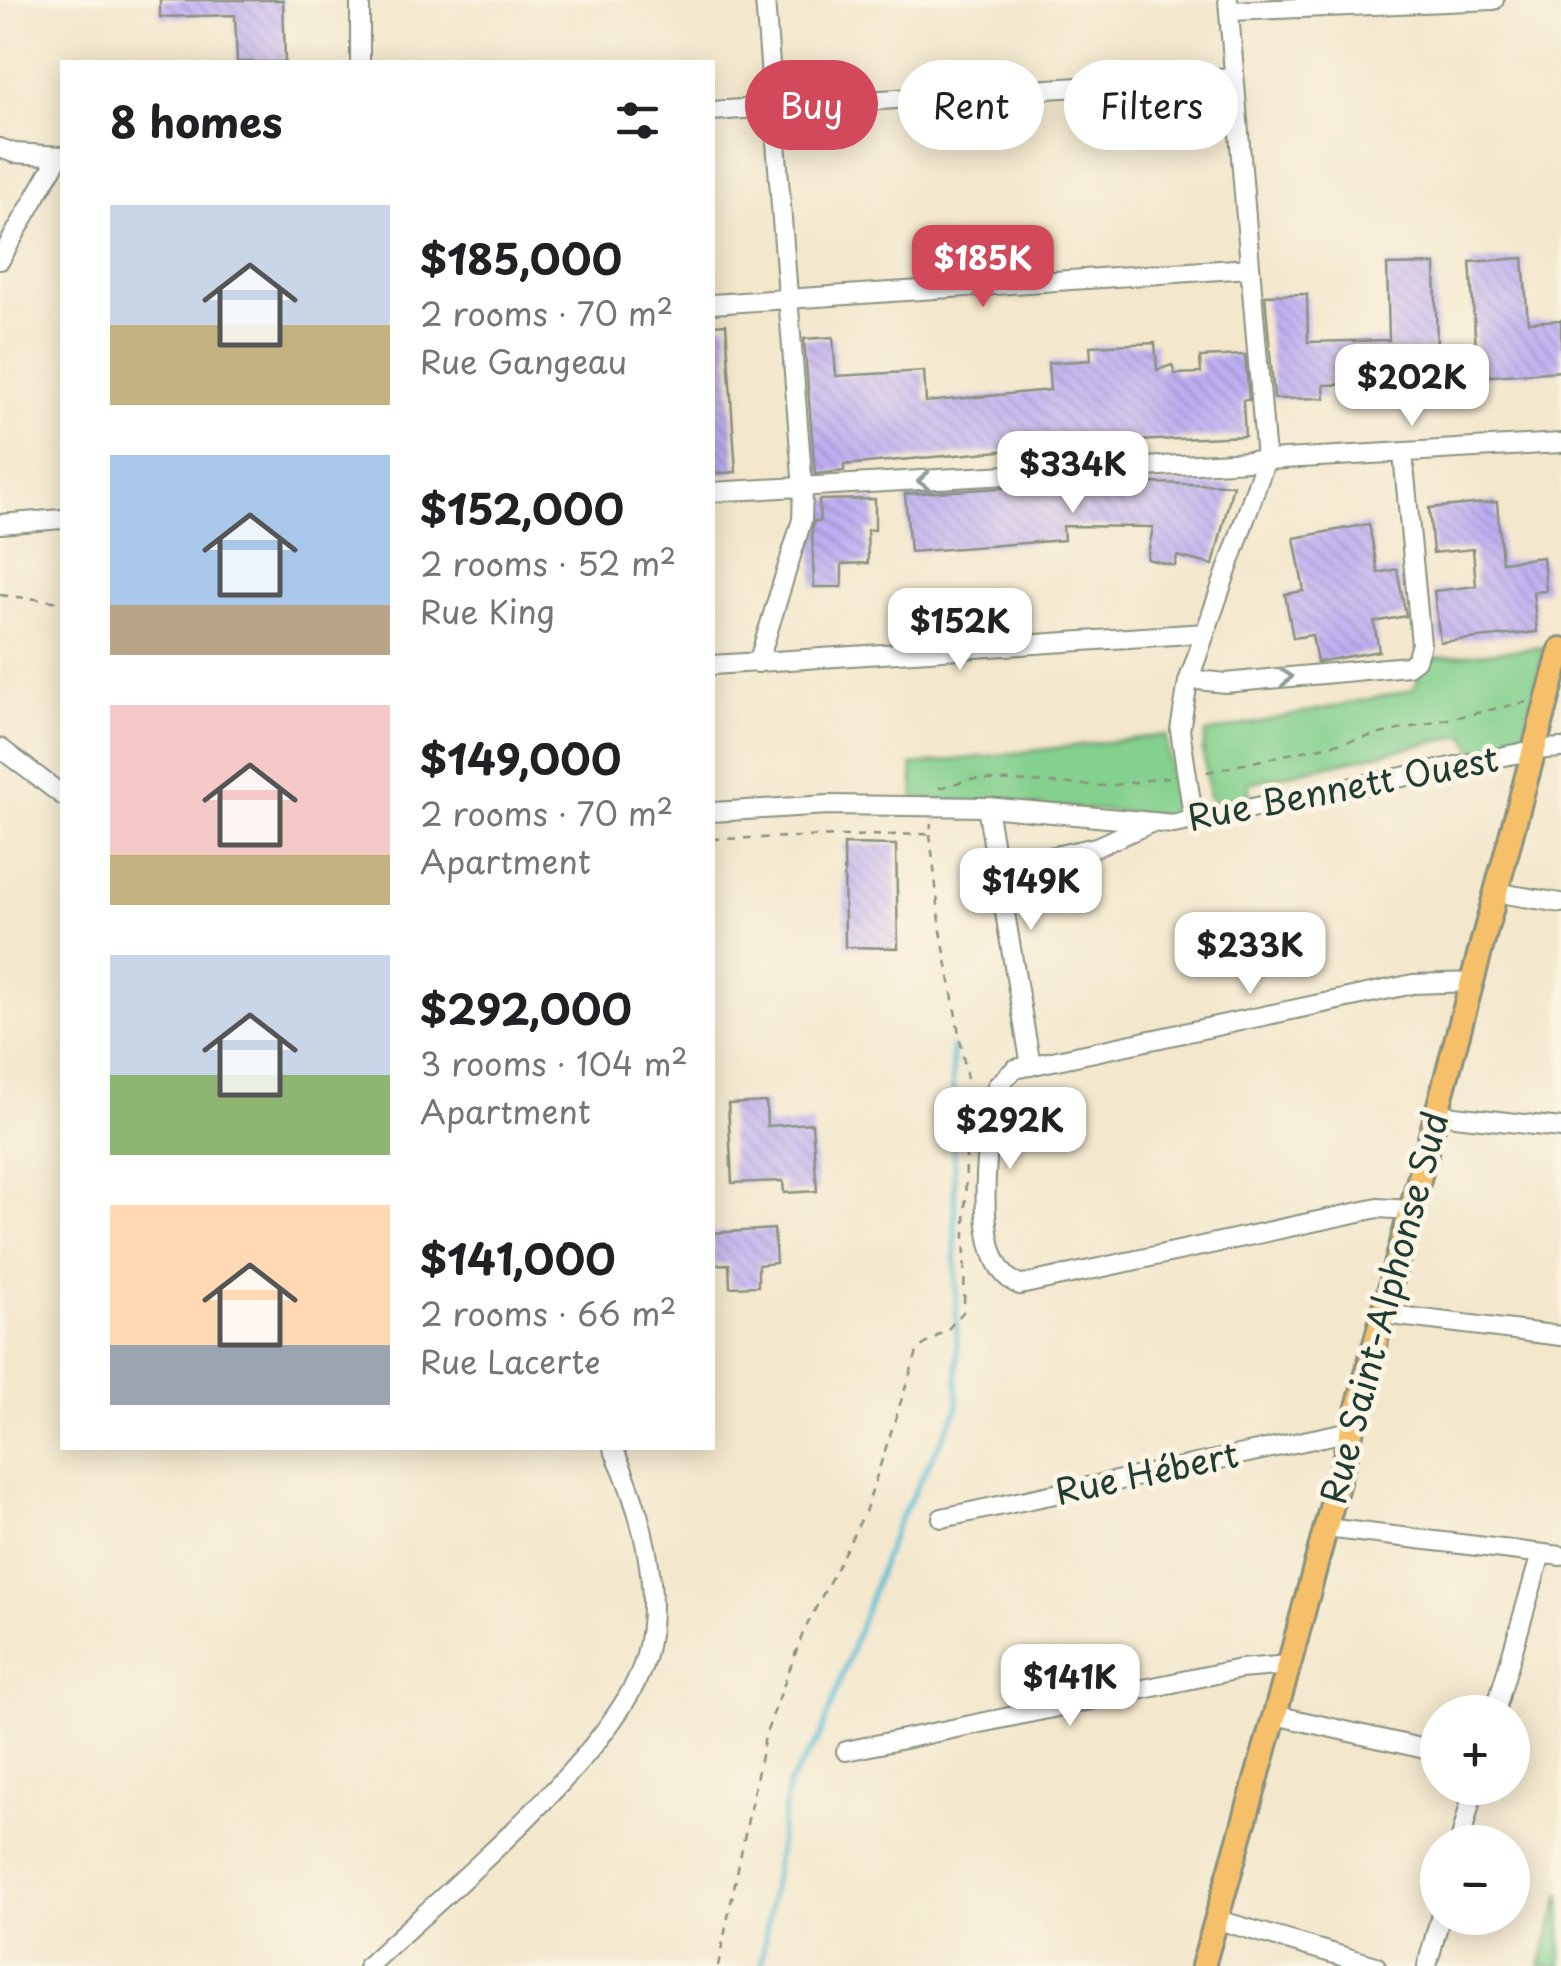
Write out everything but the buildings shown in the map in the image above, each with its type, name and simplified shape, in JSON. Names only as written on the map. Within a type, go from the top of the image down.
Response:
[{"type":"main road","name":"Rue Saint-Alphonse Sud","points":[[1204,1966],[1499,894],[1561,649]]},
{"type":"street","points":[[360,0],[360,60]]},
{"type":"street","points":[[766,0],[769,60]]},
{"type":"street","points":[[1231,60],[1229,6],[1494,0]]},
{"type":"street","points":[[878,100],[1064,89]]},
{"type":"street","points":[[715,111],[745,109]]},
{"type":"street","points":[[1194,822],[1180,730],[1189,679],[1266,459],[1238,141]]},
{"type":"street","points":[[0,148],[14,153],[60,156]]},
{"type":"street","points":[[758,663],[802,520],[803,489],[775,150]]},
{"type":"street","points":[[0,260],[60,158]]},
{"type":"street","points":[[715,304],[1250,268]]},
{"type":"street","points":[[715,492],[1561,443]]},
{"type":"street","points":[[1189,679],[1225,683],[1408,666],[1416,660],[1421,644],[1403,454]]},
{"type":"street","points":[[0,524],[60,519]]},
{"type":"street","points":[[715,665],[1205,633]]},
{"type":"street","points":[[0,748],[60,793]]},
{"type":"street","name":"Rue Bennett Ouest","points":[[715,812],[828,805],[987,807],[1152,824],[1194,822],[1534,750],[1561,748]]},
{"type":"street","points":[[987,807],[1032,1066]]},
{"type":"street","name":"Rue Bennett Ouest","points":[[996,869],[1096,847],[1152,824]]},
{"type":"street","points":[[1499,894],[1561,903]]},
{"type":"street","points":[[1411,1210],[1378,1208],[1020,1284],[1002,1277],[986,1210],[993,1098],[1004,1076],[1032,1066],[1414,984],[1472,982]]},
{"type":"street","points":[[1437,1114],[1561,1128]]},
{"type":"street","points":[[1383,1314],[1561,1336]]},
{"type":"street","name":"Rue Hébert","points":[[942,1518],[1352,1431]]},
{"type":"street","points":[[368,1966],[607,1732],[646,1656],[652,1565],[614,1450]]},
{"type":"street","points":[[1326,1528],[1561,1556]]},
{"type":"street","points":[[1500,1695],[1540,1554]]},
{"type":"street","points":[[846,1752],[1240,1668],[1289,1666]]},
{"type":"street","points":[[1276,1715],[1420,1748]]},
{"type":"street","points":[[1218,1920],[1376,1966]]},
{"type":"street","points":[[1427,1966],[1435,1935]]},
{"type":"path","points":[[0,595],[60,602]]},
{"type":"path","points":[[718,1966],[765,1736],[803,1633],[865,1512],[918,1349],[948,1329],[964,1311],[967,1079],[941,931],[930,834],[934,791],[971,779],[1108,786],[1251,766],[1548,698]]},
{"type":"path","points":[[715,839],[930,834]]},
{"type":"green space","points":[[1545,647],[1522,742],[1474,751],[1466,735],[1248,783],[1251,797],[1217,803],[1209,797],[1203,750],[1206,733],[1413,690],[1426,659]]},
{"type":"green space","points":[[1166,735],[1174,808],[1166,815],[914,798],[912,765]]},
{"type":"green space","points":[[1561,1893],[1561,1966],[1540,1966]]},
{"type":"waterway","points":[[761,1966],[788,1785],[819,1739],[895,1529],[958,1408],[952,1047]]}]
